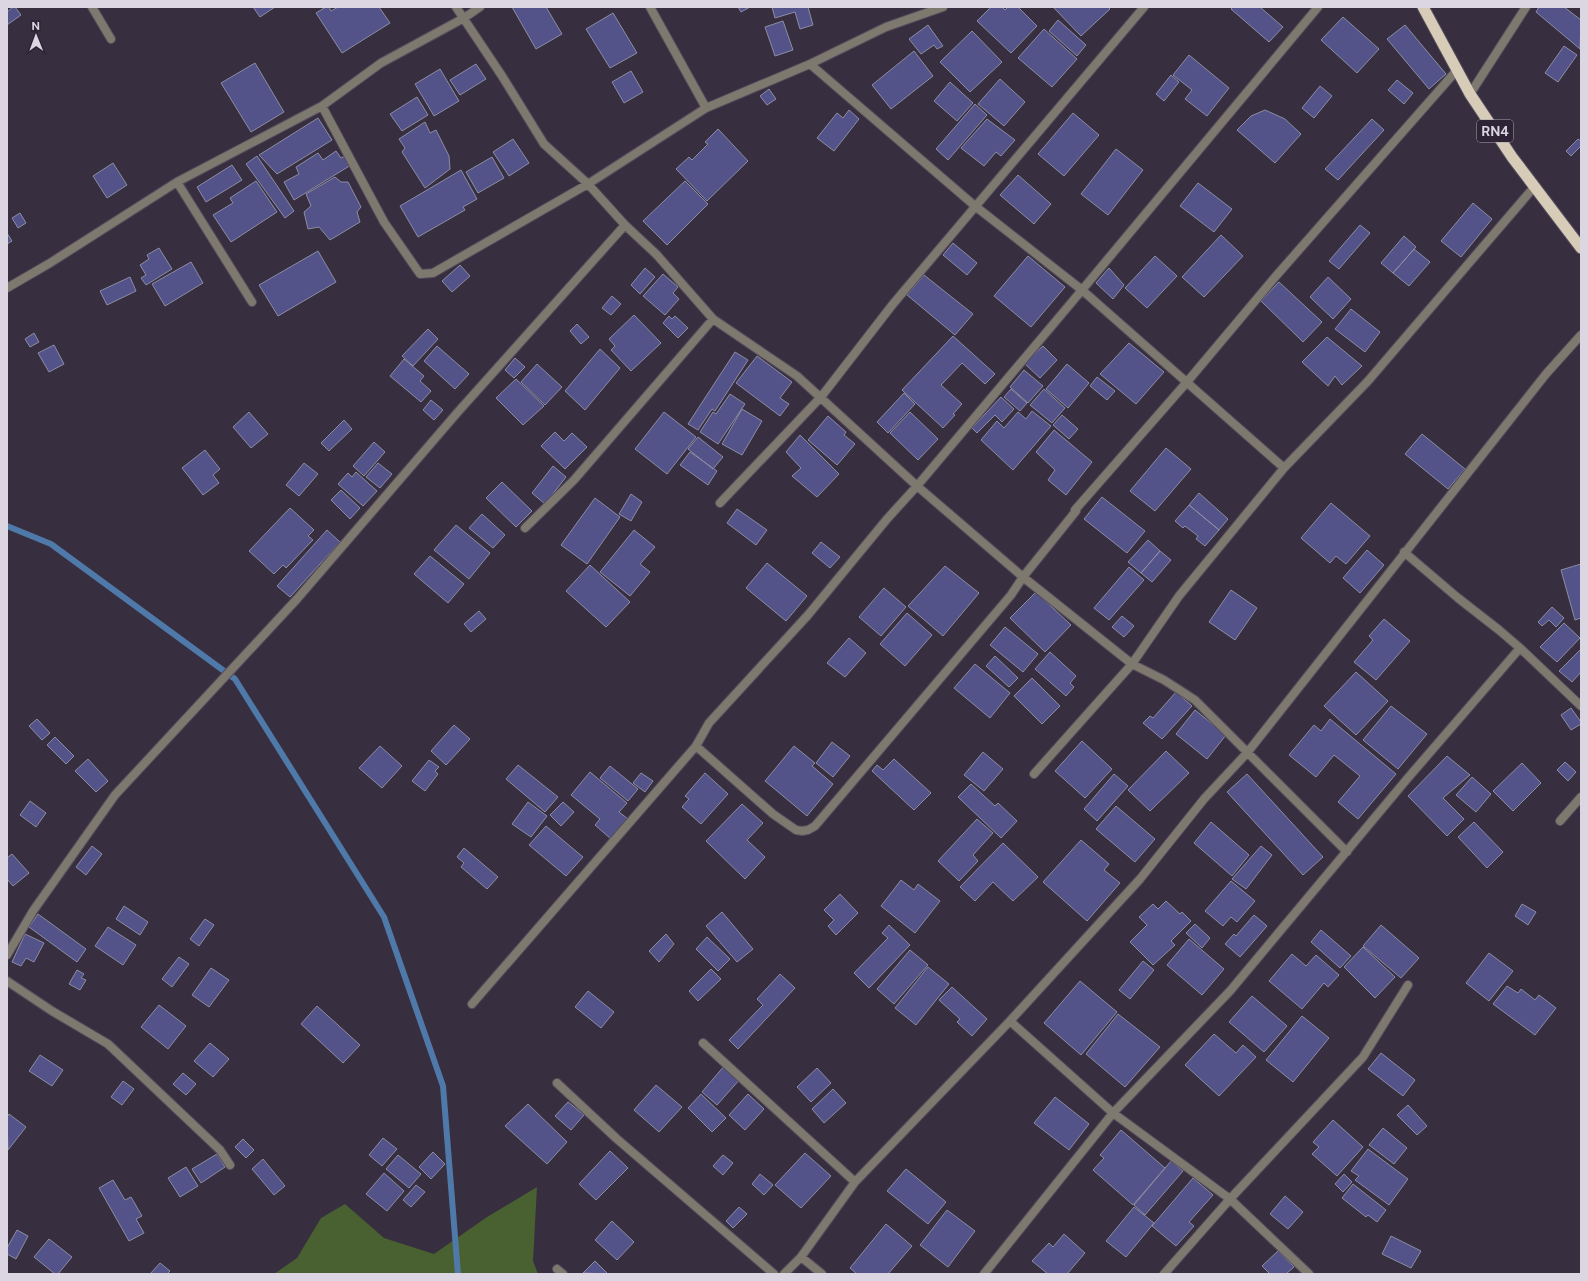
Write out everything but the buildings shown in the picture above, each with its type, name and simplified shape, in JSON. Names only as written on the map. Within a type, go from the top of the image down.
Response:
[{"type":"highway","name":"RN4","points":[[1423,7],[1470,94],[1512,157],[1581,248]]},
{"type":"street","points":[[92,7],[111,39]]},
{"type":"street","points":[[456,7],[502,76],[544,144],[588,184],[625,225],[657,255],[713,320],[797,376],[917,486],[1023,577],[1132,664],[1164,680],[1195,700],[1347,852]]},
{"type":"street","points":[[7,288],[50,263],[177,182],[322,106],[381,63],[464,18],[480,7]]},
{"type":"street","points":[[650,7],[706,108]]},
{"type":"street","points":[[322,106],[384,222],[420,274],[433,273],[588,184],[706,108],[810,64],[886,27],[943,7]]},
{"type":"street","points":[[720,503],[821,397],[893,304],[1144,7]]},
{"type":"street","points":[[472,1004],[696,746],[709,723],[808,615],[1318,7]]},
{"type":"street","points":[[1470,94],[1526,7]]},
{"type":"street","points":[[810,64],[975,206],[1082,290],[1284,468]]},
{"type":"street","points":[[696,746],[772,814],[796,830],[808,830],[815,826],[1011,595],[1023,577],[1076,511],[1075,510],[1187,382],[1276,276],[1457,70]]},
{"type":"street","points":[[177,182],[252,302]]},
{"type":"street","points":[[1034,774],[1132,664],[1179,596],[1284,468],[1368,381],[1535,186]]},
{"type":"street","points":[[7,955],[33,911],[115,795],[297,599],[456,413],[625,225]]},
{"type":"street","points":[[525,528],[574,480],[713,320]]},
{"type":"street","points":[[784,1274],[801,1257],[855,1182],[1010,1021],[1140,879],[1204,799],[1247,753],[1404,552],[1546,374],[1581,336]]},
{"type":"street","points":[[1404,552],[1520,648],[1581,706]]},
{"type":"street","points":[[984,1274],[1113,1113],[1230,991],[1407,779],[1520,648]]},
{"type":"street","points":[[1560,821],[1581,797]]},
{"type":"street","points":[[7,981],[52,1011],[108,1044],[220,1150],[230,1165]]},
{"type":"street","points":[[1164,1274],[1230,1199],[1363,1057],[1408,985]]},
{"type":"street","points":[[1010,1021],[1113,1113],[1230,1199],[1309,1274]]},
{"type":"street","points":[[703,1043],[855,1182]]},
{"type":"street","points":[[557,1083],[617,1139],[774,1274]]},
{"type":"street","points":[[801,1257],[822,1274]]},
{"type":"green space","points":[[537,1187],[533,1261],[538,1274],[274,1274],[297,1258],[321,1218],[345,1204],[384,1238],[434,1254],[487,1217]]},
{"type":"waterway","points":[[7,526],[51,544],[235,679],[384,917],[443,1086],[458,1274]]}]
